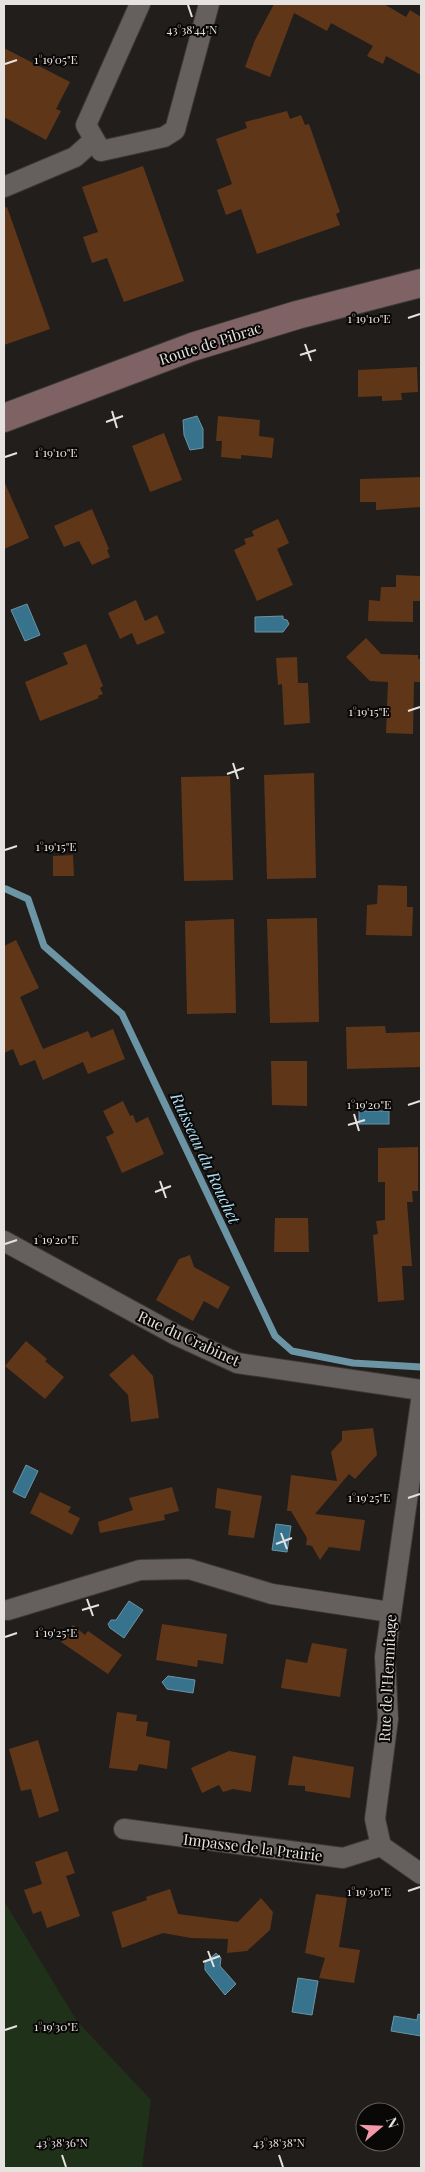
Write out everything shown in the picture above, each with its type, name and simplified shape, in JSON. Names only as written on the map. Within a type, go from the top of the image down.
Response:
[{"type":"main road","name":"Route de Pibrac","points":[[4,418],[192,347],[314,310],[421,283]]},
{"type":"street","points":[[140,4],[86,125],[101,151],[164,137],[175,130],[209,4]]},
{"type":"street","points":[[4,188],[76,157],[94,140]]},
{"type":"street","name":"Rue du Crabinet","points":[[4,1241],[176,1336],[237,1363],[421,1390]]},
{"type":"street","name":"Rue de l'Hermitage","points":[[381,1846],[375,1820],[388,1720],[385,1657],[421,1400]]},
{"type":"street","points":[[8,1610],[140,1570],[189,1569],[272,1594],[390,1612]]},
{"type":"street","name":"Impasse de la Prairie","points":[[124,1829],[343,1858],[381,1846]]},
{"type":"street","points":[[381,1846],[421,1874]]},
{"type":"green space","points":[[4,1901],[77,2021],[151,2100],[142,2168],[4,2168]]},
{"type":"water","points":[[197,416],[203,429],[203,448],[190,450],[184,435],[183,420]]},
{"type":"water","points":[[27,604],[40,635],[25,641],[11,610]]},
{"type":"water","points":[[283,616],[283,619],[287,620],[289,624],[283,632],[255,632],[255,617]]},
{"type":"water","points":[[359,1111],[389,1111],[389,1124],[359,1124]]},
{"type":"water","points":[[26,1465],[38,1471],[25,1498],[13,1492]]},
{"type":"water","points":[[276,1524],[291,1526],[287,1552],[272,1550]]},
{"type":"water","points":[[129,1601],[143,1610],[124,1638],[110,1628],[108,1624],[111,1620],[116,1620]]},
{"type":"water","points":[[168,1676],[195,1680],[193,1693],[167,1689],[162,1682]]},
{"type":"water","points":[[216,1953],[221,1958],[220,1966],[236,1984],[225,1995],[205,1970],[205,1963]]},
{"type":"water","points":[[298,1978],[318,1981],[312,2015],[292,2012]]},
{"type":"water","points":[[418,2014],[421,2015],[421,2036],[391,2031],[394,2016],[417,2020]]},
{"type":"building","points":[[274,4],[384,4],[406,17],[410,10],[421,17],[421,75],[386,56],[383,64],[367,56],[373,46],[331,23],[327,31],[294,13],[270,77],[245,67],[255,40]]},
{"type":"building","points":[[4,48],[70,82],[56,109],[61,111],[46,140],[4,117]]},
{"type":"building","points":[[287,111],[290,119],[301,115],[305,125],[309,124],[340,212],[336,214],[340,225],[257,254],[241,209],[226,215],[217,190],[232,184],[216,139],[247,128],[245,122]]},
{"type":"building","points":[[143,166],[184,281],[124,302],[107,258],[92,263],[83,237],[98,232],[82,187]]},
{"type":"building","points":[[7,207],[50,329],[4,345],[4,208]]},
{"type":"building","points":[[417,367],[418,392],[401,393],[402,400],[382,401],[382,396],[358,397],[358,370]]},
{"type":"building","points":[[218,416],[260,420],[259,436],[274,438],[272,458],[241,455],[241,459],[221,457],[222,441],[216,441]]},
{"type":"building","points":[[164,433],[182,480],[150,492],[132,446]]},
{"type":"building","points":[[421,477],[421,507],[376,510],[376,502],[360,502],[360,479]]},
{"type":"building","points":[[4,481],[29,538],[4,549]]},
{"type":"building","points":[[92,509],[109,549],[107,550],[110,557],[92,565],[79,541],[64,547],[54,526]]},
{"type":"building","points":[[278,519],[289,543],[277,549],[293,585],[257,601],[234,550],[246,544],[244,539],[254,536],[252,531]]},
{"type":"building","points":[[396,575],[421,576],[421,601],[413,601],[413,622],[368,621],[369,600],[380,601],[381,587],[396,587]]},
{"type":"building","points":[[136,600],[145,621],[157,615],[165,633],[137,645],[132,633],[120,639],[108,613]]},
{"type":"building","points":[[366,638],[381,654],[418,655],[418,659],[421,659],[421,682],[414,682],[413,734],[386,733],[388,682],[370,681],[346,657]]},
{"type":"building","points":[[86,644],[103,686],[100,688],[103,694],[98,696],[99,698],[40,721],[25,682],[68,664],[63,653]]},
{"type":"building","points":[[297,657],[298,683],[308,683],[310,723],[284,725],[282,684],[278,685],[276,658]]},
{"type":"building","points":[[314,773],[316,878],[267,879],[264,775]]},
{"type":"building","points":[[230,776],[233,880],[184,881],[181,777]]},
{"type":"building","points":[[73,855],[74,876],[53,876],[53,856]]},
{"type":"building","points":[[378,885],[407,886],[407,907],[413,907],[412,936],[366,935],[367,905],[377,904]]},
{"type":"building","points":[[317,918],[319,1022],[270,1023],[267,919]]},
{"type":"building","points":[[234,919],[236,1013],[187,1014],[185,921]]},
{"type":"building","points":[[16,940],[39,988],[20,997],[43,1049],[88,1031],[91,1038],[113,1029],[125,1059],[88,1074],[83,1062],[43,1080],[35,1060],[20,1066],[13,1049],[4,1053],[4,946]]},
{"type":"building","points":[[385,1026],[386,1033],[421,1032],[421,1067],[347,1069],[346,1027]]},
{"type":"building","points":[[271,1061],[307,1061],[307,1106],[272,1105]]},
{"type":"building","points":[[123,1101],[130,1116],[133,1115],[136,1123],[148,1117],[164,1154],[122,1173],[106,1137],[114,1133],[103,1111]]},
{"type":"building","points":[[418,1147],[418,1191],[412,1191],[413,1202],[407,1202],[412,1266],[402,1266],[404,1300],[378,1302],[373,1235],[378,1234],[376,1221],[385,1220],[385,1182],[378,1182],[378,1148]]},
{"type":"building","points":[[275,1218],[308,1218],[309,1252],[274,1252]]},
{"type":"building","points":[[190,1255],[194,1267],[230,1287],[218,1309],[204,1301],[193,1321],[156,1300],[179,1259]]},
{"type":"building","points":[[26,1341],[64,1377],[45,1399],[5,1366]]},
{"type":"building","points":[[133,1354],[153,1376],[159,1418],[131,1422],[128,1395],[109,1375]]},
{"type":"building","points":[[373,1428],[377,1455],[355,1479],[349,1474],[315,1514],[365,1520],[360,1551],[329,1547],[320,1560],[312,1546],[306,1545],[307,1538],[291,1511],[287,1511],[291,1475],[337,1481],[331,1452],[342,1440],[342,1431]]},
{"type":"building","points":[[172,1487],[179,1511],[164,1515],[165,1520],[100,1533],[98,1522],[133,1510],[129,1498]]},
{"type":"building","points":[[217,1488],[262,1496],[254,1538],[228,1535],[231,1511],[215,1508]]},
{"type":"building","points":[[40,1492],[71,1507],[68,1512],[80,1518],[72,1535],[30,1513]]},
{"type":"building","points":[[162,1624],[227,1634],[223,1664],[198,1660],[197,1667],[156,1660]]},
{"type":"building","points":[[73,1625],[85,1635],[88,1631],[122,1655],[108,1674],[61,1642]]},
{"type":"building","points":[[312,1643],[347,1649],[340,1697],[281,1688],[286,1659],[307,1663]]},
{"type":"building","points":[[117,1712],[137,1715],[136,1721],[148,1722],[146,1736],[170,1741],[167,1769],[139,1764],[137,1771],[109,1768]]},
{"type":"building","points":[[38,1740],[59,1811],[39,1818],[31,1789],[21,1791],[9,1749]]},
{"type":"building","points":[[229,1751],[256,1756],[251,1792],[233,1789],[223,1792],[219,1785],[202,1793],[191,1768]]},
{"type":"building","points":[[293,1756],[354,1767],[350,1798],[305,1791],[305,1786],[288,1785]]},
{"type":"building","points":[[67,1851],[75,1873],[66,1876],[80,1916],[47,1928],[41,1911],[33,1914],[24,1890],[42,1884],[35,1862]]},
{"type":"building","points":[[170,1889],[178,1914],[238,1922],[261,1898],[273,1912],[270,1930],[247,1951],[227,1953],[228,1939],[191,1938],[163,1933],[122,1948],[112,1912],[147,1900],[146,1897]]},
{"type":"building","points":[[316,1894],[347,1898],[339,1947],[360,1950],[354,1983],[319,1978],[325,1958],[305,1953]]},
{"type":"waterway","name":"Ruisseau du Rouchet","points":[[6,889],[28,899],[44,946],[122,1014],[275,1336],[292,1351],[353,1363],[421,1367]]}]
